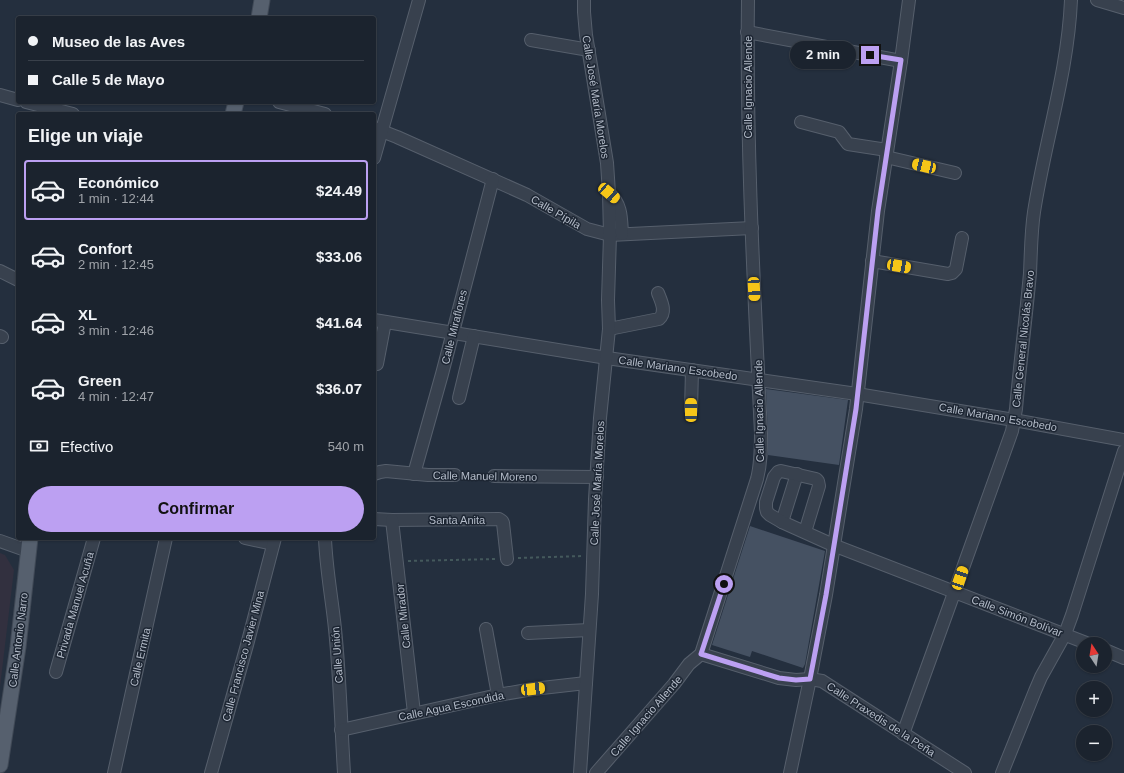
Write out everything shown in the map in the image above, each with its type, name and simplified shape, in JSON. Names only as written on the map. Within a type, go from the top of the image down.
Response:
[{"type":"main road","points":[[259,16],[262,0]]},
{"type":"main road","name":"Calle Antonio Narro","points":[[0,765],[18,647],[29,544]]},
{"type":"street","points":[[376,144],[378,129],[419,0]]},
{"type":"street","name":"Calle José María Morelos","points":[[580,773],[593,564],[600,418],[609,330],[608,300],[610,235],[607,163],[589,50],[584,0]]},
{"type":"street","name":"Calle Ignacio Allende","points":[[596,773],[674,684],[689,664],[701,654],[757,479],[761,456],[748,136],[748,0]]},
{"type":"street","points":[[790,773],[826,595],[857,394],[886,154],[909,0]]},
{"type":"street","name":"Calle General Nicolás Bravo","points":[[903,734],[1009,438],[1014,420],[1030,272],[1034,214],[1062,73],[1069,28],[1071,0]]},
{"type":"street","points":[[1097,0],[1124,8]]},
{"type":"street","points":[[747,32],[901,60]]},
{"type":"street","points":[[531,40],[589,50]]},
{"type":"street","points":[[0,95],[16,99]]},
{"type":"street","points":[[34,104],[65,112]]},
{"type":"street","points":[[286,104],[314,112]]},
{"type":"street","points":[[801,122],[839,132],[848,144],[955,173]]},
{"type":"street","name":"Calle Pípila","points":[[378,129],[527,195],[588,229],[610,235],[752,228]]},
{"type":"street","name":"Calle Miraflores","points":[[414,474],[493,179]]},
{"type":"street","name":"Calle José María Morelos","points":[[609,193],[616,199],[620,212],[622,234]]},
{"type":"street","points":[[872,261],[952,274],[956,269],[962,238]]},
{"type":"street","points":[[0,271],[16,279]]},
{"type":"street","points":[[609,330],[659,319],[662,317],[663,310],[658,293]]},
{"type":"street","points":[[377,364],[380,321]]},
{"type":"street","name":"Calle Mariano Escobedo","points":[[380,321],[607,358],[857,394],[1124,440]]},
{"type":"street","points":[[459,398],[474,336]]},
{"type":"street","points":[[691,410],[692,370]]},
{"type":"street","points":[[1002,773],[1038,684],[1065,634],[1079,597],[1122,464],[1124,451]]},
{"type":"street","name":"Calle Manuel Moreno","points":[[376,474],[386,471],[454,476]]},
{"type":"street","points":[[751,499],[766,505],[774,476],[780,471],[816,479],[819,483],[805,532]]},
{"type":"street","points":[[782,522],[797,474]]},
{"type":"street","name":"Calle Manuel Moreno","points":[[494,476],[597,476]]},
{"type":"street","name":"Calle Simón Bolívar","points":[[766,505],[767,512],[770,516],[833,545],[954,593],[1076,639]]},
{"type":"street","name":"Santa Anita","points":[[376,518],[392,520],[499,519],[503,524],[507,558]]},
{"type":"street","name":"Calle Mirador","points":[[392,520],[414,713]]},
{"type":"street","name":"Privada Manuel Acuña","points":[[56,672],[93,540]]},
{"type":"street","name":"Calle Ermita","points":[[114,773],[163,540]]},
{"type":"street","name":"Calle Unión","points":[[325,540],[337,644],[344,773]]},
{"type":"street","points":[[0,541],[29,544]]},
{"type":"street","name":"Calle Francisco Javier Mina","points":[[210,773],[247,645],[274,541]]},
{"type":"street","points":[[486,629],[498,695]]},
{"type":"street","points":[[528,633],[589,630]]},
{"type":"street","points":[[1112,653],[1124,658]]},
{"type":"street","name":"Calle Praxedis de la Peña","points":[[701,654],[779,678],[796,680],[810,679],[828,684],[965,773]]},
{"type":"street","name":"Calle Agua Escondida","points":[[341,730],[498,695],[533,689],[586,683]]},
{"type":"path","name":"Calle Manuel Moreno","points":[[454,476],[494,476]]},
{"type":"shaded area","points":[[0,553],[5,555],[14,570],[0,687]]},
{"type":"building","points":[[766,389],[848,400],[839,465],[768,455]]},
{"type":"building","points":[[750,526],[825,551],[805,664],[803,668],[752,651],[750,657],[712,645]]},
{"type":"route","points":[[724,584],[701,654],[779,678],[796,680],[810,679],[826,595],[856,409],[878,211],[901,60],[870,55]]}]
